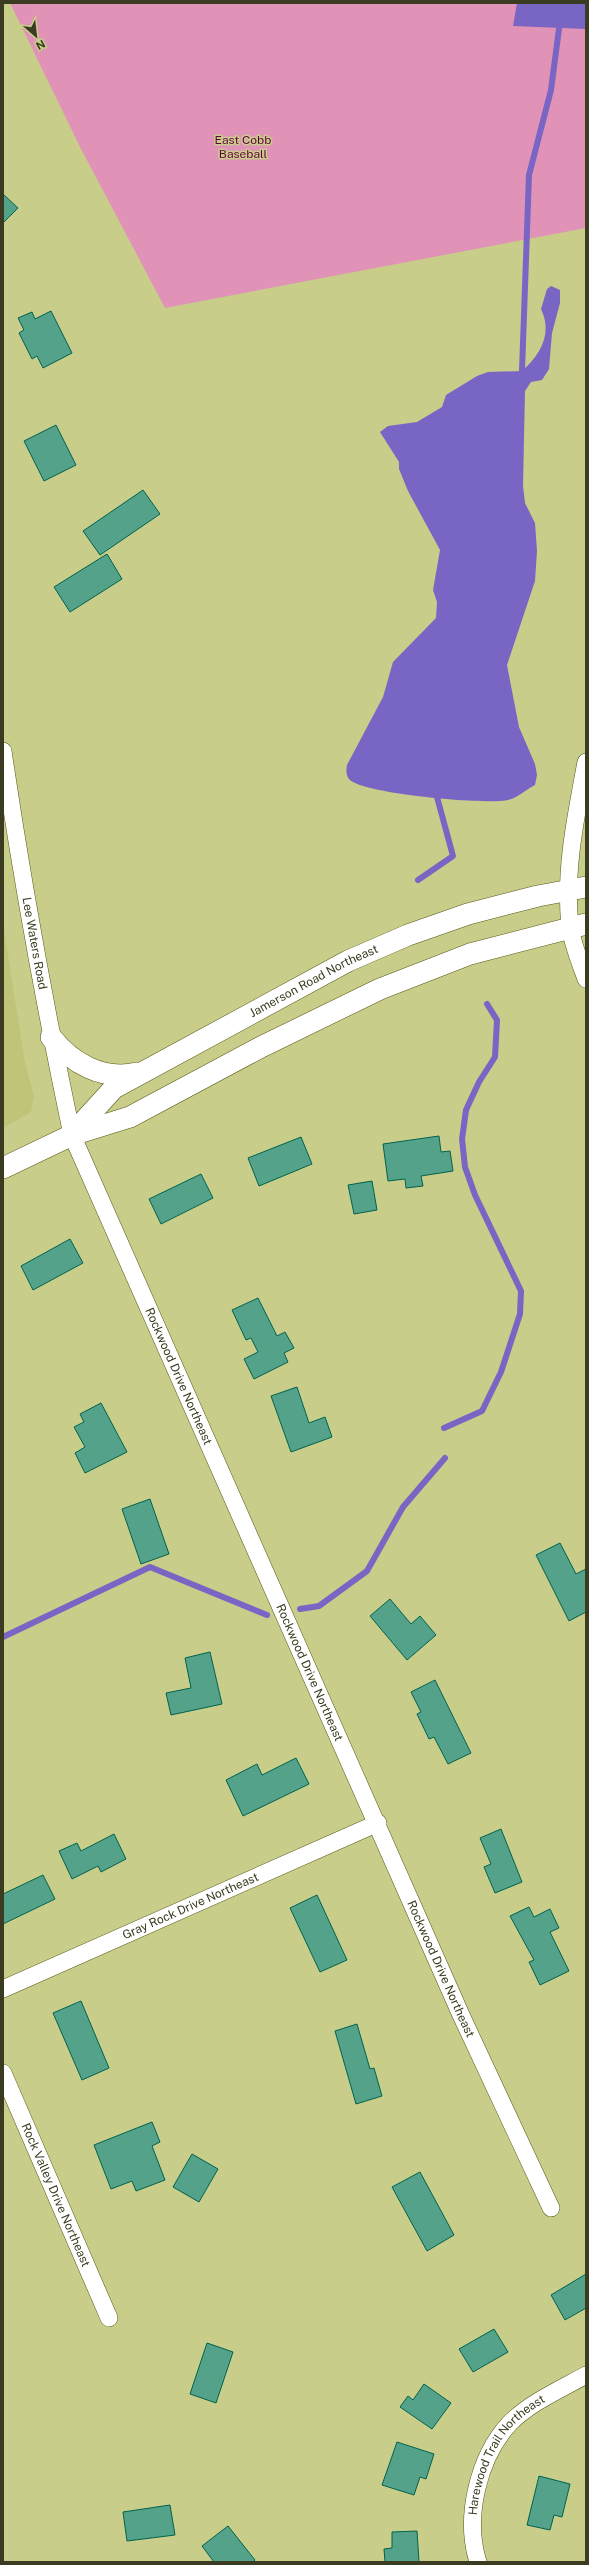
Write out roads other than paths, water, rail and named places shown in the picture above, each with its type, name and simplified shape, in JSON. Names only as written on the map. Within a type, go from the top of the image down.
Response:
[{"type":"street","name":"Lee Waters Road","points":[[3,751],[18,857],[51,1037],[72,1135]]},
{"type":"street","points":[[586,762],[570,850],[578,888],[578,925],[586,978]]},
{"type":"street","name":"Jamerson Road Northeast","points":[[72,1135],[114,1088],[348,962],[408,935],[468,914],[578,888]]},
{"type":"street","name":"Jamerson Road Northeast","points":[[3,1168],[72,1135],[130,1117],[268,1044],[400,980],[470,954],[578,925]]},
{"type":"street","points":[[51,1037],[66,1054],[95,1070],[116,1075],[143,1072]]},
{"type":"street","name":"Rockwood Drive Northeast","points":[[72,1135],[378,1823],[461,2015],[551,2208]]},
{"type":"street","name":"Gray Rock Drive Northeast","points":[[3,1989],[378,1823]]},
{"type":"street","name":"Rock Valley Drive Northeast","points":[[3,2073],[109,2318]]},
{"type":"street","name":"Harewood Trail Northeast","points":[[478,2562],[473,2531],[475,2508],[479,2484],[486,2462],[497,2442],[510,2424],[531,2407],[586,2375]]},
{"type":"waterway","points":[[522,371],[529,175],[551,90],[560,21]]},
{"type":"waterway","points":[[418,880],[453,856],[437,797]]},
{"type":"waterway","points":[[444,1428],[482,1411],[501,1372],[520,1314],[521,1291],[475,1195],[465,1167],[462,1139],[466,1110],[479,1082],[495,1057],[497,1020],[487,1004]]},
{"type":"waterway","points":[[300,1609],[319,1606],[367,1571],[403,1507],[445,1458]]},
{"type":"waterway","points":[[3,1637],[150,1567],[267,1615]]},
{"type":"park label","name":"East Cobb Baseball","points":[[243,147]]}]
